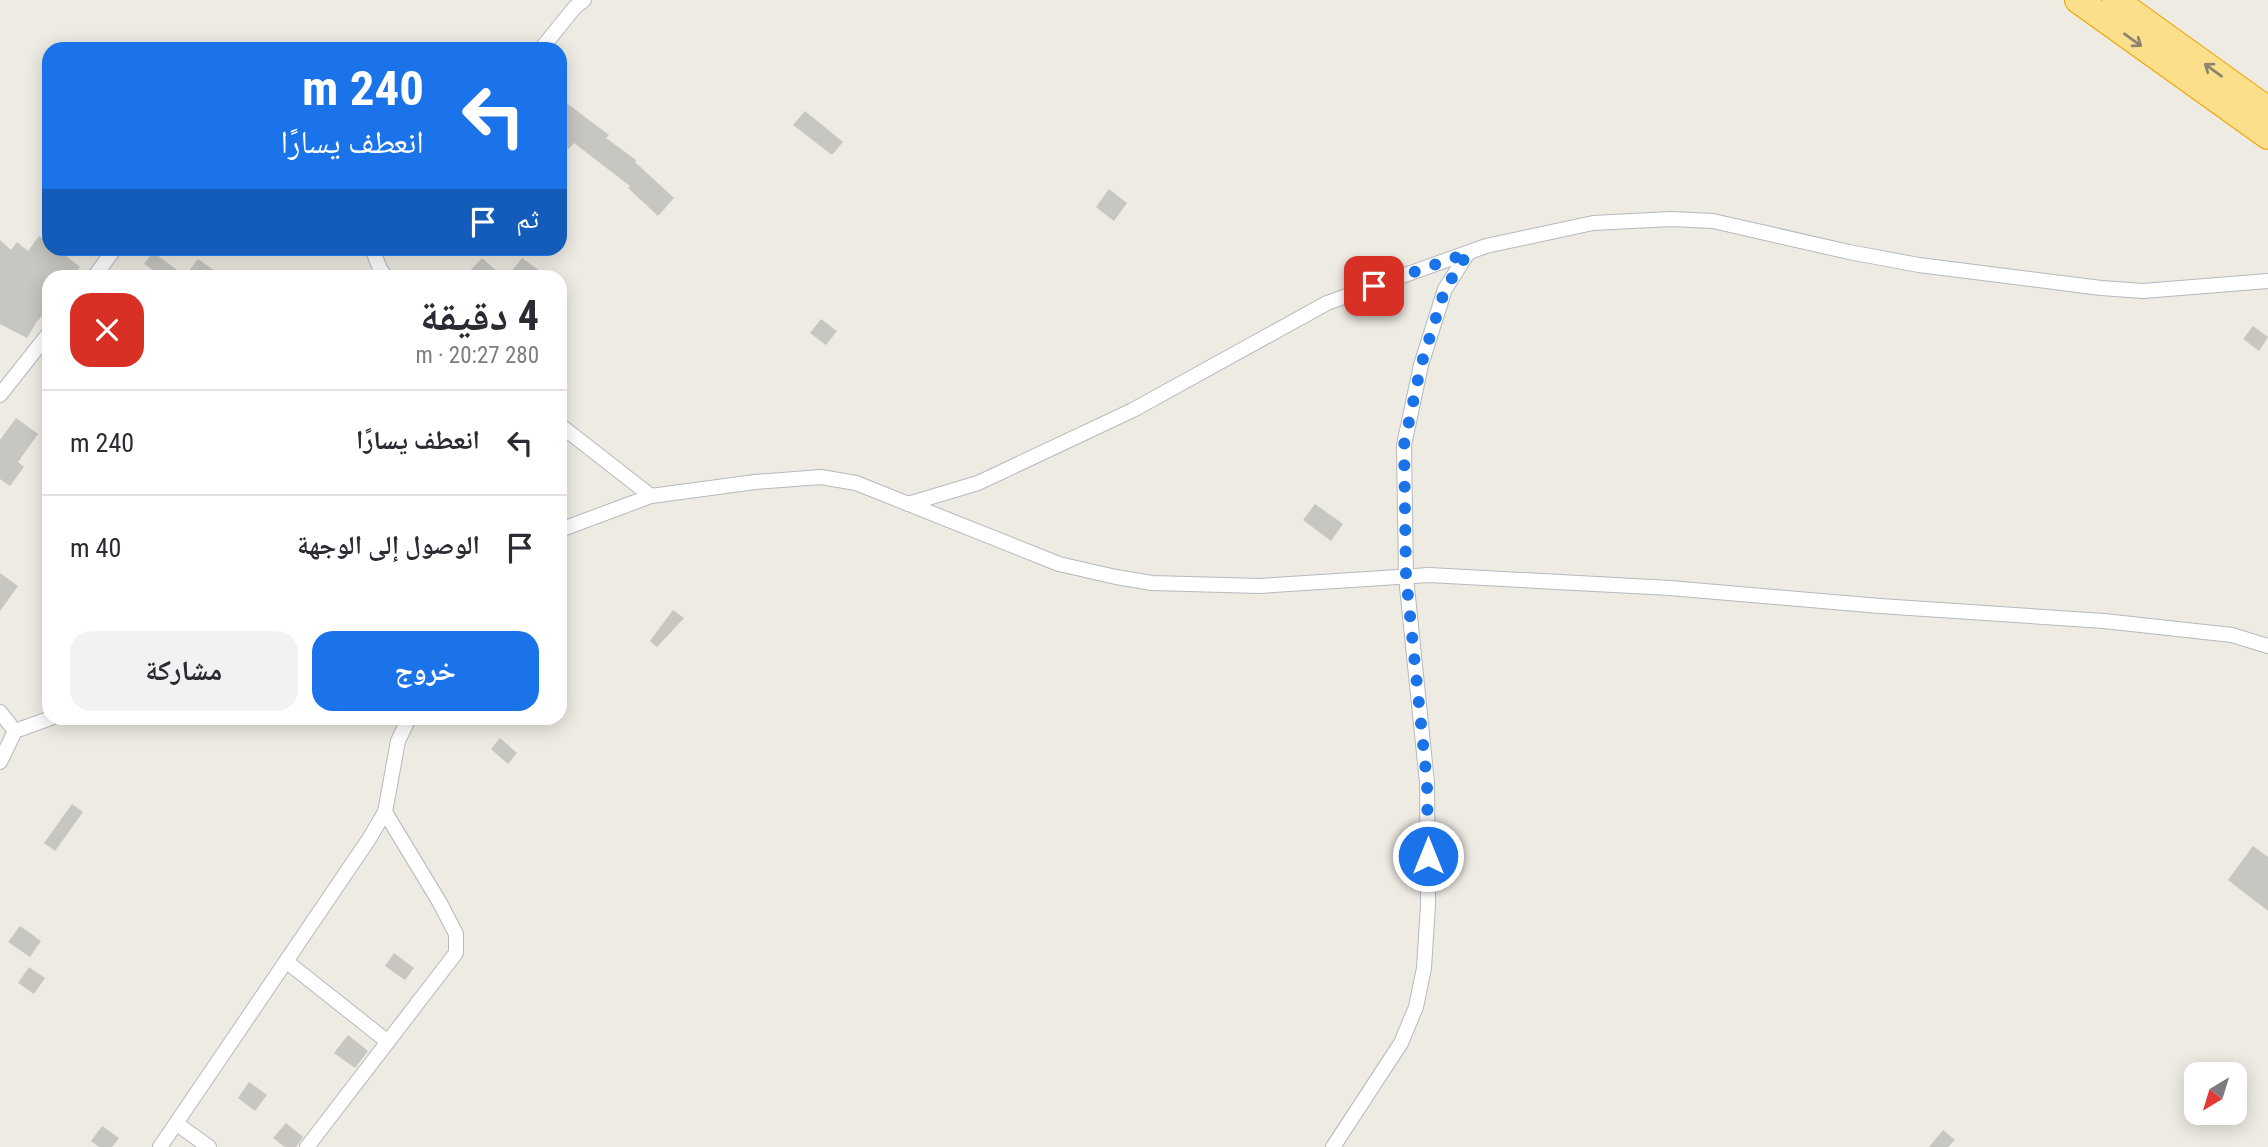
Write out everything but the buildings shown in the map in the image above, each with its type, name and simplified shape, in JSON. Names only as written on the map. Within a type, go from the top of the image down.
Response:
[{"type":"highway","points":[[2078,0],[2268,136]]},
{"type":"highway","points":[[2115,0],[2268,110]]},
{"type":"street","points":[[547,42],[584,0]]},
{"type":"street","points":[[908,504],[978,483],[1133,410],[1327,303],[1486,246],[1593,223],[1713,221],[1908,263],[2101,288],[2143,291],[2268,281]]},
{"type":"street","points":[[1333,1147],[1401,1043],[1416,1007],[1424,968],[1428,905],[1427,783],[1406,576],[1404,445],[1421,365],[1445,289],[1468,253]]},
{"type":"street","points":[[0,395],[42,343]]},
{"type":"street","points":[[567,430],[651,496]]},
{"type":"street","points":[[567,527],[651,496],[755,482],[821,477],[856,483],[1059,564],[1116,578],[1152,583],[1259,586],[1429,575],[1670,588],[2104,621],[2232,635],[2268,646]]},
{"type":"street","points":[[0,712],[15,731]]},
{"type":"street","points":[[0,762],[15,731],[42,721]]},
{"type":"street","points":[[160,1147],[287,962],[385,811],[398,741],[406,725]]},
{"type":"street","points":[[307,1147],[456,953],[456,934],[385,811]]},
{"type":"street","points":[[287,962],[388,1042]]},
{"type":"street","points":[[177,1124],[209,1147]]},
{"type":"route","points":[[1374,286],[1468,253],[1445,289],[1421,365],[1404,445],[1406,576],[1427,783],[1428,856]]}]
